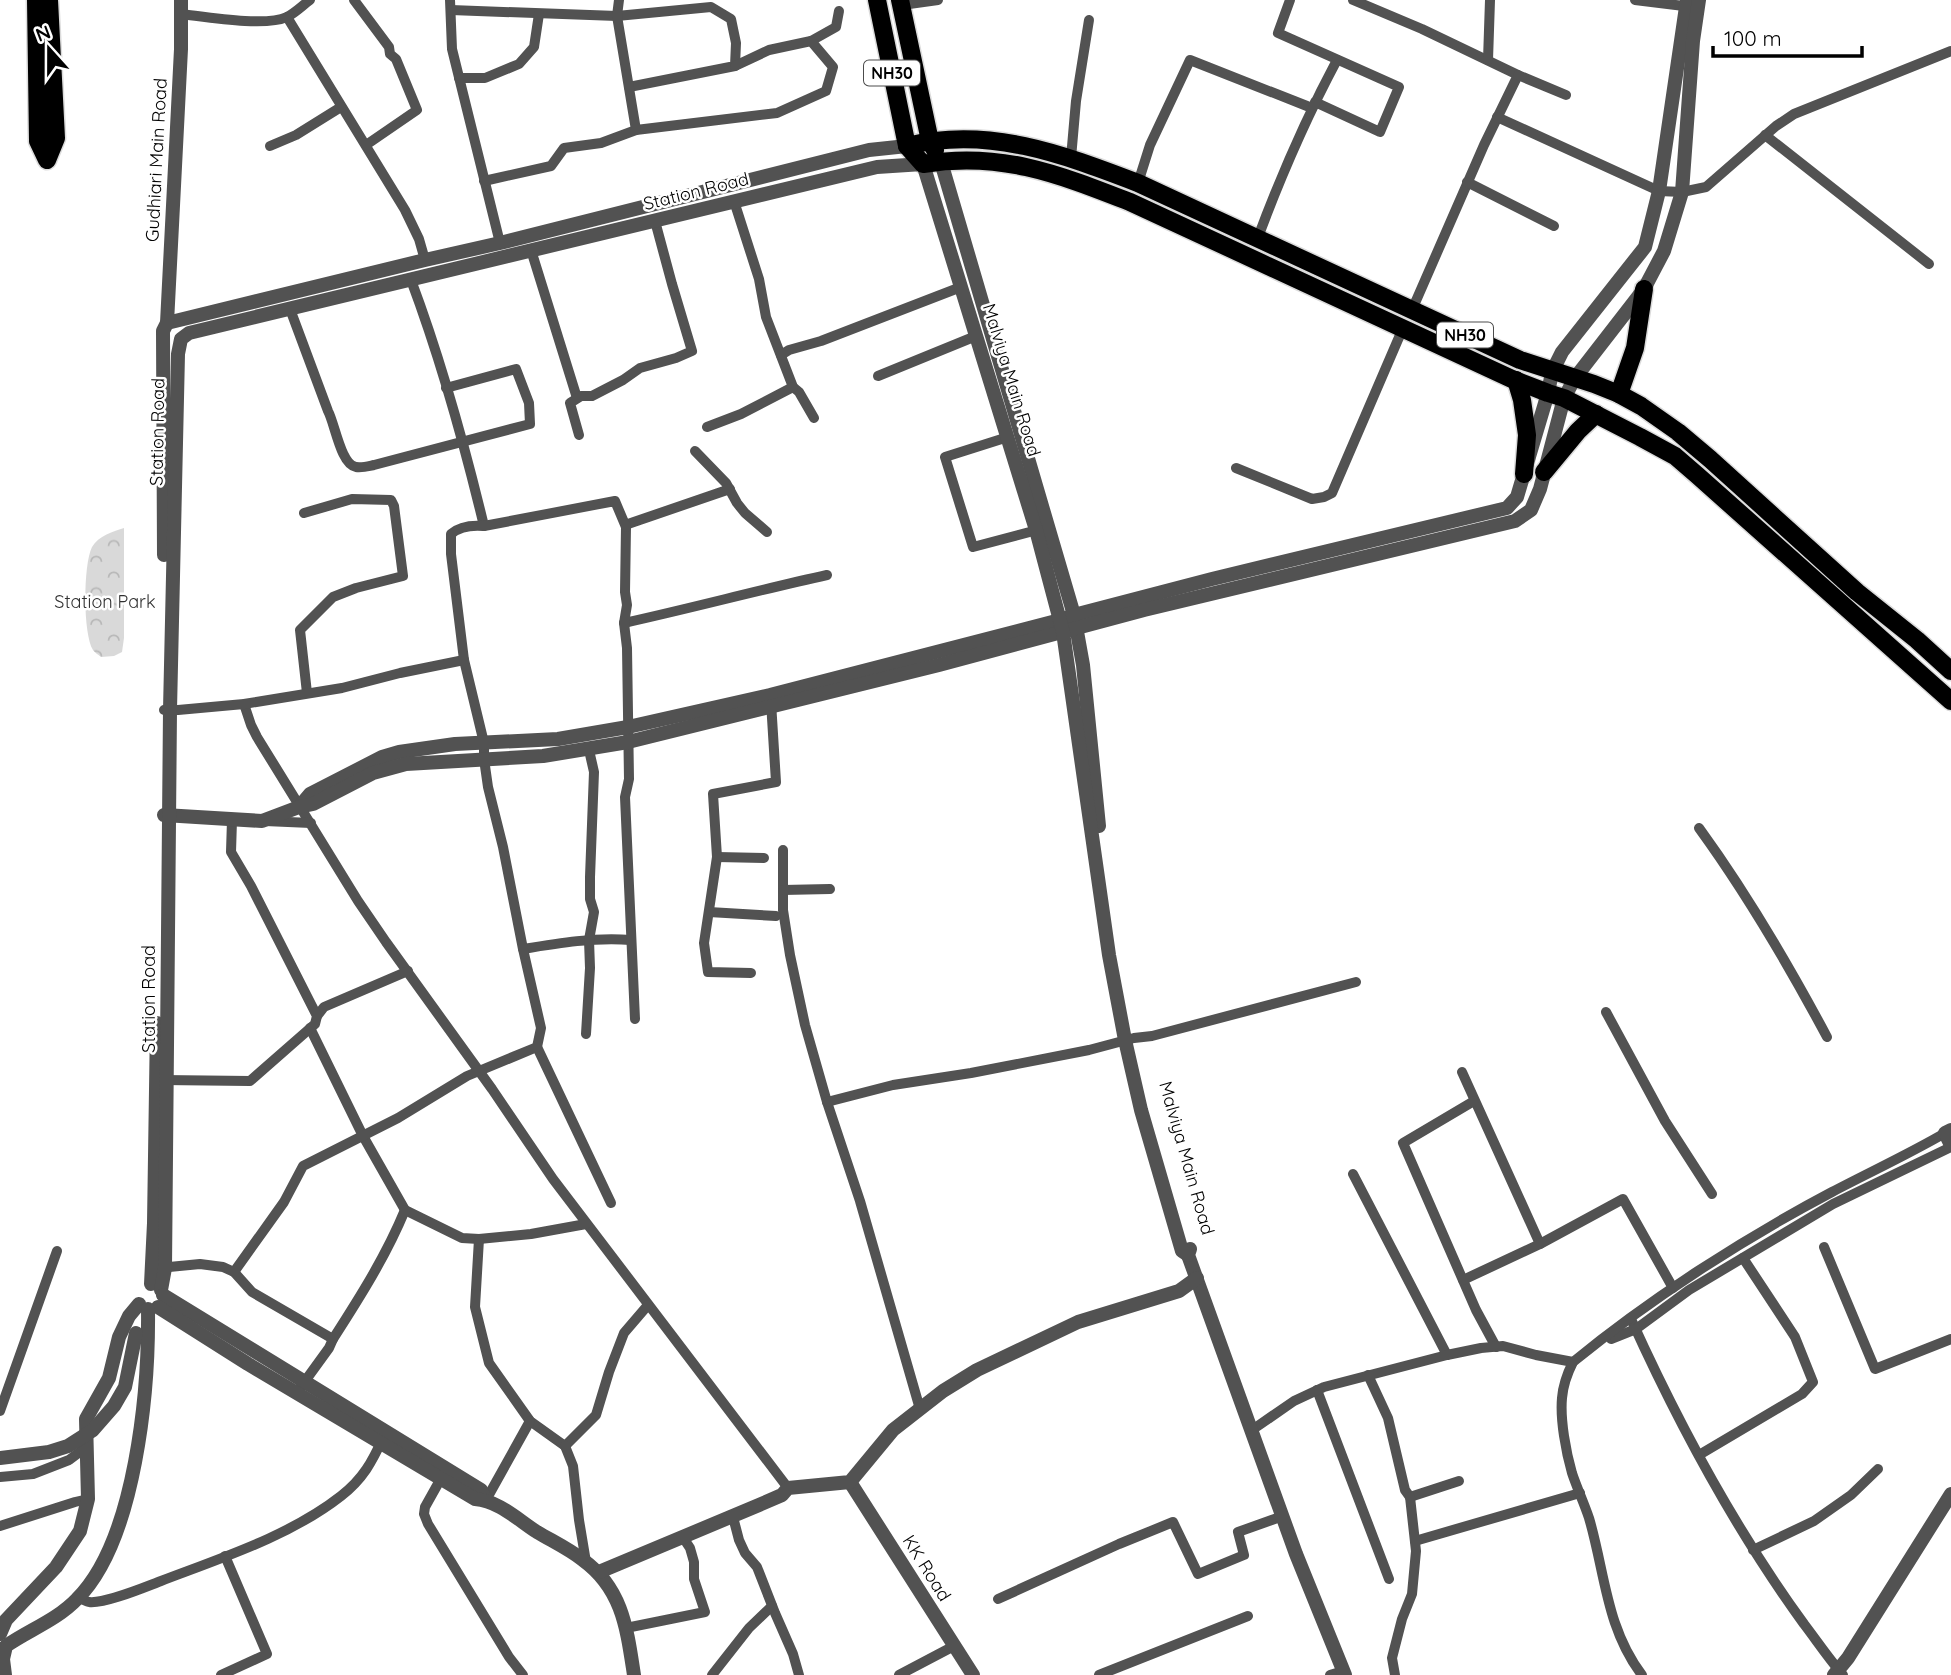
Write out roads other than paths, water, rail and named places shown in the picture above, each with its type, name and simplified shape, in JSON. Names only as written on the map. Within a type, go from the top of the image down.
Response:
[{"type":"main road","points":[[36,0],[38,141],[47,160],[56,138],[49,0]]},
{"type":"main road","name":"NH30","points":[[877,0],[907,146],[930,141],[996,141],[1019,144],[1070,159],[1138,183],[1520,360],[1619,394],[1658,417],[1710,459],[1857,592],[1951,671]]},
{"type":"main road","name":"NH30","points":[[901,3],[930,141]]},
{"type":"main road","points":[[930,141],[942,162]]},
{"type":"main road","name":"Malviya Main Road","points":[[907,146],[923,164]]},
{"type":"main road","name":"NH30","points":[[923,164],[973,160],[1014,163],[1088,186],[1130,202],[1516,380],[1596,414],[1675,456],[1951,701]]},
{"type":"main road","points":[[1619,394],[1634,348],[1644,289]]},
{"type":"main road","points":[[1516,380],[1527,435],[1524,474]]},
{"type":"main road","points":[[1544,472],[1596,414]]},
{"type":"street","points":[[181,7],[247,21],[287,17],[310,0]]},
{"type":"street","points":[[354,0],[396,59],[417,110],[366,145]]},
{"type":"street","points":[[619,0],[617,16],[636,130]]},
{"type":"street","points":[[901,3],[938,0]]},
{"type":"street","points":[[1138,183],[1150,145],[1190,60],[1380,132],[1399,87],[1278,33],[1290,0]]},
{"type":"street","points":[[1353,0],[1566,95]]},
{"type":"street","points":[[1488,60],[1490,0]]},
{"type":"street","points":[[1635,0],[1692,4]]},
{"type":"street","points":[[299,807],[310,794],[382,757],[399,752],[455,744],[628,734],[771,702],[1069,624],[1515,521],[1531,510],[1544,472],[1556,396],[1552,372],[1562,352],[1645,247],[1659,191],[1692,4]]},
{"type":"street","points":[[1069,624],[1212,579],[1507,508],[1517,497],[1556,396],[1575,378],[1644,289],[1664,251],[1682,192],[1693,41],[1692,4]]},
{"type":"street","points":[[500,243],[452,49],[450,5],[539,13],[617,16],[711,7],[731,19],[736,43],[735,66]]},
{"type":"street","name":"Gudhiari Main Road","points":[[167,710],[163,331],[167,323],[181,7]]},
{"type":"street","points":[[629,87],[735,66],[769,50],[811,41],[836,27],[839,11]]},
{"type":"street","points":[[459,78],[485,78],[519,64],[534,47],[539,13]]},
{"type":"street","points":[[287,17],[405,210],[419,239],[425,260]]},
{"type":"street","points":[[1070,159],[1073,121],[1089,20]]},
{"type":"street","points":[[484,181],[551,166],[564,148],[601,142],[636,130],[777,113],[826,91],[833,67],[811,41]]},
{"type":"street","points":[[1497,117],[1659,191],[1682,192],[1706,187],[1765,135],[1794,114],[1950,55]]},
{"type":"street","points":[[1257,240],[1313,105],[1337,61]]},
{"type":"street","points":[[1412,310],[1518,75]]},
{"type":"street","points":[[270,146],[296,135],[341,107]]},
{"type":"street","points":[[1765,135],[1929,264]]},
{"type":"street","name":"Station Road","points":[[167,323],[869,150],[907,146]]},
{"type":"street","points":[[942,162],[985,312],[1003,398],[1042,529],[973,547],[945,457],[1008,437]]},
{"type":"street","name":"Station Road","points":[[167,710],[178,354],[181,339],[189,334],[290,309],[877,167],[923,164]]},
{"type":"street","name":"Malviya Main Road","points":[[923,164],[976,336],[1003,398],[1008,437],[1042,529],[1069,624],[1109,955],[1129,1039],[1141,1110],[1168,1186],[1182,1251],[1188,1255],[1339,1674]]},
{"type":"street","points":[[1467,183],[1554,226]]},
{"type":"street","points":[[734,201],[759,279],[766,317],[793,387],[799,392],[814,418]]},
{"type":"street","points":[[579,435],[570,402],[581,396],[592,396],[640,368],[692,351],[655,221]]},
{"type":"street","points":[[531,250],[577,398]]},
{"type":"street","points":[[411,280],[431,334],[484,526]]},
{"type":"street","points":[[781,355],[961,287]]},
{"type":"street","points":[[290,309],[333,420],[344,457],[350,465],[374,465],[530,424],[529,403],[516,369],[446,388]]},
{"type":"street","points":[[970,316],[985,312]]},
{"type":"street","points":[[1236,468],[1312,499],[1332,493],[1404,328]]},
{"type":"street","points":[[878,376],[976,336]]},
{"type":"street","points":[[706,427],[741,414],[793,387]]},
{"type":"street","points":[[695,451],[726,482],[745,513],[767,531]]},
{"type":"street","points":[[626,527],[628,524],[730,489]]},
{"type":"street","points":[[304,513],[352,499],[391,500],[403,576],[333,597],[300,630],[307,693]]},
{"type":"street","points":[[611,1203],[537,1047],[541,1028],[512,886],[488,787],[484,743],[464,660],[452,567],[451,534],[458,529],[615,501],[626,527],[627,605],[624,623],[627,648],[629,779],[625,797],[635,1019]]},
{"type":"street","points":[[624,623],[827,575]]},
{"type":"street","points":[[2,1636],[55,1617],[79,1598],[95,1576],[124,1514],[140,1431],[153,1292],[161,1080],[167,710],[244,704],[342,688],[464,660]]},
{"type":"street","points":[[751,973],[708,972],[704,943],[717,856],[713,794],[776,782],[771,702]]},
{"type":"street","points":[[244,704],[257,737],[358,901],[586,1224],[788,1488]]},
{"type":"street","points":[[262,821],[313,804],[373,773],[406,764],[543,756],[589,750],[628,734]]},
{"type":"street","points":[[586,1034],[589,940],[594,912],[590,899],[590,877],[594,772],[589,750]]},
{"type":"street","points":[[166,815],[311,823]]},
{"type":"street","points":[[232,820],[231,852],[317,1016]]},
{"type":"street","points":[[1699,828],[1728,867],[1790,968],[1827,1037]]},
{"type":"street","points":[[783,850],[783,910],[805,1025],[920,1409]]},
{"type":"street","points":[[717,856],[764,858]]},
{"type":"street","points":[[783,890],[830,889]]},
{"type":"street","points":[[709,912],[776,916]]},
{"type":"street","points":[[523,949],[562,942],[631,940]]},
{"type":"street","points":[[161,1080],[250,1081],[315,1024],[324,1007],[408,971]]},
{"type":"street","points":[[827,1102],[893,1085],[971,1073],[1153,1036],[1356,982]]},
{"type":"street","points":[[1606,1012],[1665,1121],[1712,1194]]},
{"type":"street","points":[[310,1028],[363,1136],[405,1210],[462,1238],[531,1234],[586,1224]]},
{"type":"street","points":[[234,1272],[284,1202],[303,1166],[398,1118],[480,1071],[537,1047]]},
{"type":"street","points":[[1462,1072],[1540,1244]]},
{"type":"street","points":[[1474,1101],[1403,1143],[1463,1280],[1496,1347]]},
{"type":"street","points":[[1642,1675],[1617,1633],[1589,1519],[1572,1472],[1562,1400],[1565,1380],[1573,1362],[1592,1347],[1833,1204],[1950,1139]]},
{"type":"street","points":[[1633,1324],[1673,1288],[1795,1213],[1950,1139]]},
{"type":"street","points":[[1353,1174],[1447,1355]]},
{"type":"street","points":[[1463,1280],[1540,1244],[1623,1199],[1673,1288]]},
{"type":"street","points":[[300,1387],[329,1348],[369,1282],[405,1210]]},
{"type":"street","points":[[479,1239],[475,1307],[489,1363],[530,1421],[565,1446],[573,1466],[586,1562]]},
{"type":"street","points":[[1824,1247],[1875,1369],[1951,1339]]},
{"type":"street","points":[[0,1411],[57,1251]]},
{"type":"street","points":[[1699,1455],[1802,1394],[1814,1382],[1795,1337],[1743,1258]]},
{"type":"street","points":[[5,1675],[2,1636],[6,1620],[56,1567],[80,1531],[88,1499],[86,1419],[109,1378],[119,1337],[129,1316],[153,1292],[200,1264],[223,1267],[234,1272],[252,1292],[333,1339]]},
{"type":"street","points":[[599,1572],[733,1517],[782,1494],[788,1488],[850,1482],[893,1430],[943,1391],[977,1370],[1078,1322],[1180,1292],[1196,1278]]},
{"type":"street","points":[[0,1458],[49,1452],[68,1446],[93,1430],[114,1406],[125,1387],[136,1333],[153,1292]]},
{"type":"street","points":[[153,1292],[300,1387],[444,1473],[475,1499],[486,1500],[507,1511],[599,1572],[617,1599],[634,1675]]},
{"type":"street","points":[[565,1446],[596,1415],[624,1333],[648,1306]]},
{"type":"street","points":[[1633,1324],[1699,1455],[1753,1550],[1838,1673],[1951,1493]]},
{"type":"street","points":[[1252,1430],[1293,1401],[1317,1390],[1447,1355],[1503,1346],[1573,1362]]},
{"type":"street","points":[[1368,1375],[1388,1418],[1405,1490],[1410,1497],[1416,1551],[1412,1594],[1392,1658],[1395,1675]]},
{"type":"street","points":[[1317,1390],[1389,1579]]},
{"type":"street","points":[[486,1500],[530,1421]]},
{"type":"street","points":[[79,1598],[88,1602],[104,1600],[141,1589],[277,1535],[325,1508],[342,1495],[364,1475],[384,1438]]},
{"type":"street","points":[[0,1476],[33,1474],[69,1460],[85,1448]]},
{"type":"street","points":[[1753,1550],[1814,1521],[1851,1495],[1878,1469]]},
{"type":"street","points":[[444,1473],[425,1507],[424,1514],[509,1657],[523,1675]]},
{"type":"street","points":[[1410,1497],[1459,1481]]},
{"type":"street","name":"KK Road","points":[[850,1482],[973,1675]]},
{"type":"street","points":[[1415,1541],[1580,1493]]},
{"type":"street","points":[[0,1526],[88,1499]]},
{"type":"street","points":[[998,1599],[1173,1522],[1198,1574],[1244,1555],[1238,1532],[1283,1516]]},
{"type":"street","points":[[733,1517],[739,1540],[757,1567],[799,1675]]},
{"type":"street","points":[[625,1628],[705,1612],[694,1580],[694,1562],[682,1536]]},
{"type":"street","points":[[221,1675],[267,1654],[225,1556]]},
{"type":"street","points":[[712,1675],[749,1628],[772,1606]]},
{"type":"street","points":[[1099,1675],[1248,1616]]},
{"type":"street","points":[[899,1675],[954,1646]]},
{"type":"park label","name":"Station Park","points":[[105,601]]}]
